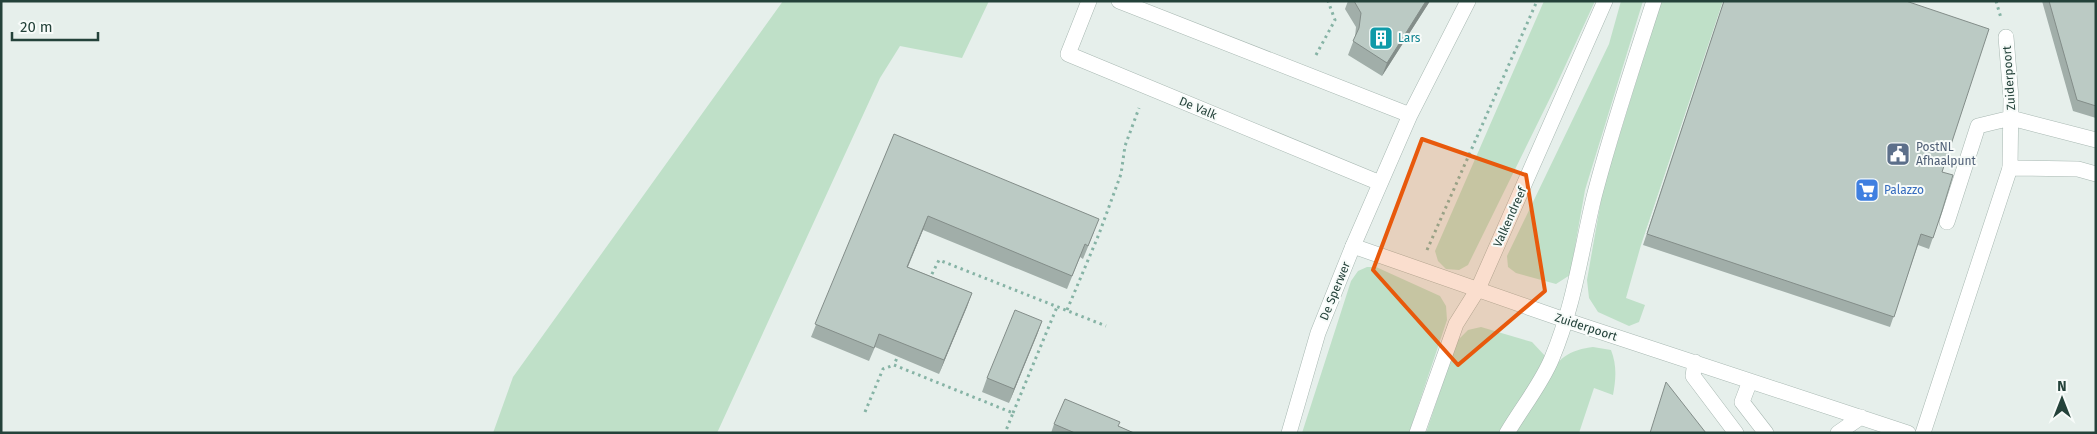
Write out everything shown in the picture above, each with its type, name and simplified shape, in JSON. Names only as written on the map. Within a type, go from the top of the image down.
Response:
[{"type":"street","name":"De Valk","points":[[1089,1],[1068,54],[1380,183]]},
{"type":"street","points":[[1119,1],[1410,115]]},
{"type":"street","points":[[1353,246],[1410,115],[1468,1]]},
{"type":"street","name":"Valkendreef","points":[[1417,433],[1456,324],[1478,289],[1605,1]]},
{"type":"street","points":[[1507,433],[1552,360],[1579,276],[1590,213],[1609,139],[1654,1]]},
{"type":"street","name":"Zuiderpoort","points":[[1922,433],[2010,168],[2011,118],[2006,37]]},
{"type":"street","name":"Zuiderpoort","points":[[1947,222],[1978,126],[2011,118],[2096,140]]},
{"type":"street","points":[[2010,168],[2078,169],[2096,174]]},
{"type":"street","name":"De Sperwer","points":[[1289,433],[1318,333],[1353,246],[1478,289]]},
{"type":"street","name":"Zuiderpoort","points":[[1478,289],[1565,320],[1908,433]]},
{"type":"street","points":[[1695,362],[1692,376],[1736,433]]},
{"type":"street","points":[[1750,381],[1742,402],[1766,433]]},
{"type":"street","points":[[1838,433],[1861,417]]},
{"type":"path","points":[[1308,75],[1318,49],[1335,20],[1328,1]]},
{"type":"path","points":[[1419,269],[1537,1]]},
{"type":"path","points":[[1066,310],[1099,234],[1121,174],[1125,146],[1146,86]]},
{"type":"path","points":[[927,284],[939,260],[1106,326]]},
{"type":"path","points":[[1005,433],[1057,307]]},
{"type":"path","points":[[894,365],[901,347]]},
{"type":"path","points":[[865,412],[883,369],[894,365],[1013,413]]},
{"type":"highlighted area","points":[[1422,139],[1526,175],[1545,291],[1458,365],[1373,270]]},
{"type":"green space","points":[[783,1],[989,1],[962,58],[900,46],[880,78],[717,433],[493,433],[513,377]]},
{"type":"green space","points":[[1544,1],[1595,1],[1555,88],[1468,265],[1459,270],[1446,269],[1438,261],[1435,251]]},
{"type":"green space","points":[[1621,1],[1643,1],[1585,190],[1570,275],[1556,284],[1516,273],[1508,267],[1507,256],[1609,44]]},
{"type":"green space","points":[[1661,1],[1723,1],[1641,245],[1626,298],[1645,305],[1639,322],[1629,326],[1598,312],[1589,298],[1587,280],[1603,189]]},
{"type":"green space","points":[[1367,267],[1376,267],[1440,296],[1446,306],[1447,320],[1409,433],[1302,433],[1351,281],[1358,271]]},
{"type":"green space","points":[[1481,327],[1532,342],[1547,358],[1501,433],[1426,433],[1457,341],[1468,330]]},
{"type":"green space","points":[[1593,347],[1611,350],[1615,367],[1614,389],[1613,395],[1594,388],[1579,433],[1516,433],[1538,392],[1558,363],[1570,353]]},
{"type":"building","name":"Lars","points":[[1354,1],[1426,1],[1387,63],[1353,41],[1359,28],[1361,13]]},
{"type":"building","points":[[1724,1],[1906,1],[1989,29],[1942,172],[1953,175],[1942,211],[1933,238],[1921,234],[1894,317],[1647,234]]},
{"type":"building","points":[[2049,1],[2096,1],[2096,106],[2077,100]]},
{"type":"building","points":[[894,134],[1099,219],[1088,246],[1085,244],[1072,276],[928,216],[907,267],[972,293],[944,360],[879,334],[874,348],[815,324]]},
{"type":"building","points":[[1015,310],[1042,321],[1014,389],[987,378]]},
{"type":"building","points":[[1666,382],[1706,433],[1650,433]]},
{"type":"building","points":[[1065,399],[1120,422],[1118,426],[1134,433],[1075,433],[1054,424]]},
{"type":"place","name":"Lars","points":[[1381,38]]},
{"type":"place","name":"PostNL Afhaalpunt","points":[[1898,154]]},
{"type":"place","name":"Palazzo","points":[[1867,190]]}]
